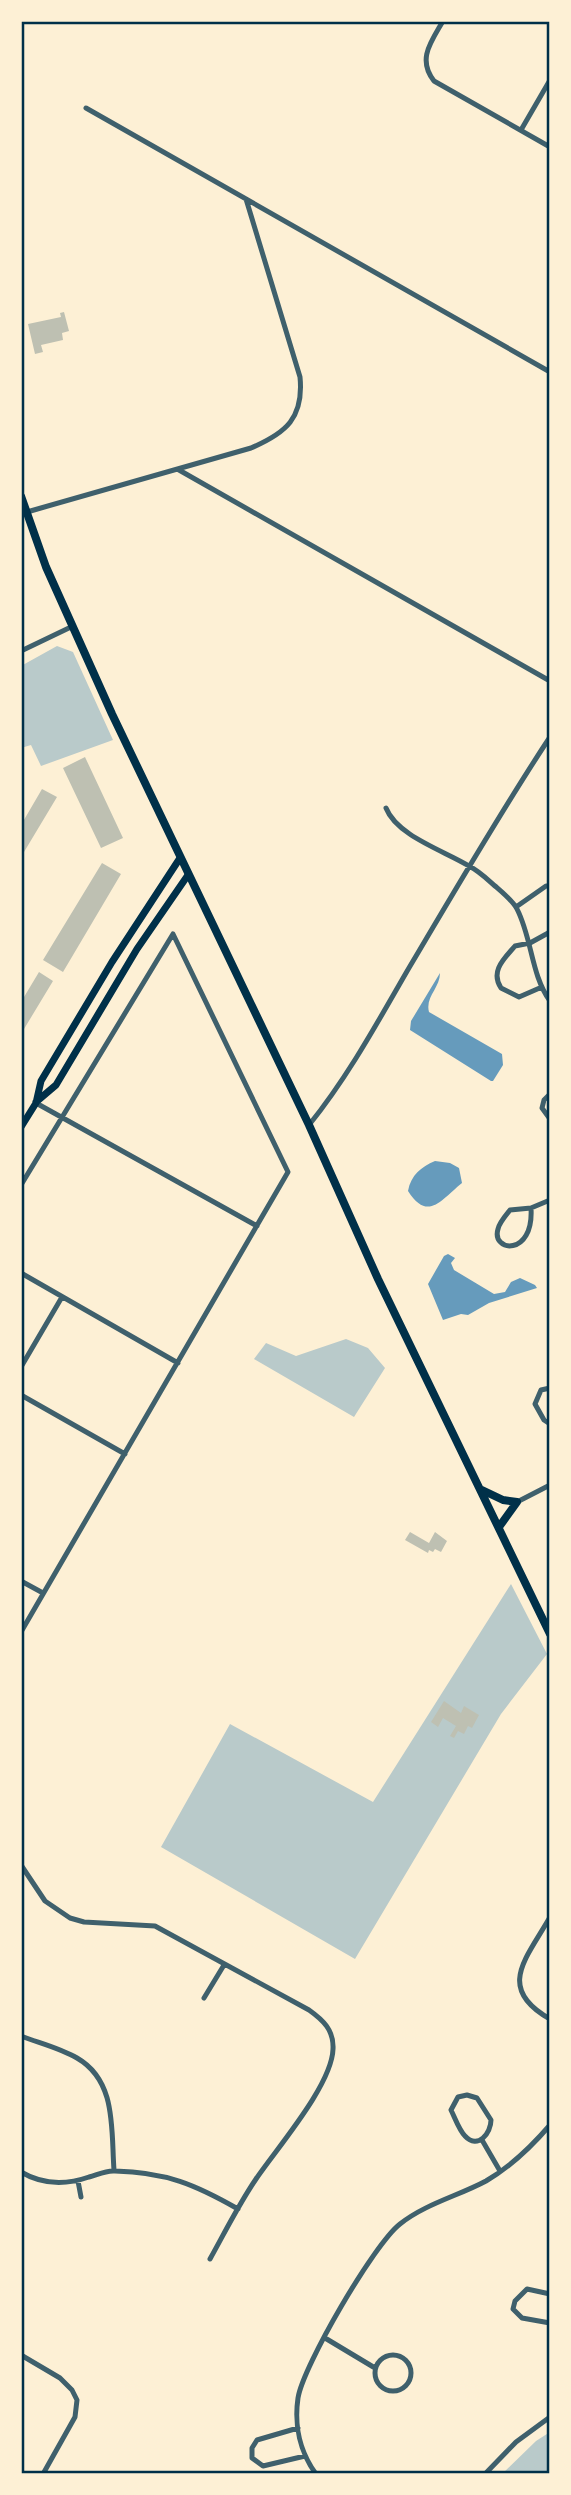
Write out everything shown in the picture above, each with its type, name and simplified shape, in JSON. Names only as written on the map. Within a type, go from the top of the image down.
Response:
[{"type":"main road","points":[[21,496],[42,558],[71,627],[309,1125],[384,1290],[550,1634]]},
{"type":"main road","points":[[21,1127],[36,1102],[41,1081],[48,1069],[112,962],[180,858]]},
{"type":"main road","points":[[36,1102],[56,1086],[124,971],[188,875]]},
{"type":"main road","points":[[480,1488],[503,1500],[517,1502],[499,1527]]},
{"type":"street","points":[[443,21],[426,53],[425,62],[430,75],[446,88],[550,147]]},
{"type":"street","points":[[521,130],[550,80]]},
{"type":"street","points":[[86,108],[550,372]]},
{"type":"street","points":[[27,512],[251,448],[280,434],[290,423],[300,403],[300,377],[246,199]]},
{"type":"street","points":[[178,469],[550,681]]},
{"type":"street","points":[[21,651],[71,627]]},
{"type":"street","points":[[309,1125],[330,1099],[502,810],[550,737]]},
{"type":"street","points":[[386,808],[394,821],[405,830],[470,866],[516,907],[530,943],[542,987],[550,1001]]},
{"type":"street","points":[[516,907],[546,886],[550,886]]},
{"type":"street","points":[[542,987],[519,997],[501,988],[497,982],[497,969],[516,946],[530,943],[550,932]]},
{"type":"street","points":[[21,1185],[173,934],[288,1172],[21,1632]]},
{"type":"street","points":[[550,1094],[544,1100],[542,1108],[550,1119]]},
{"type":"street","points":[[36,1102],[257,1226]]},
{"type":"street","points":[[531,1208],[531,1228],[522,1244],[514,1247],[505,1245],[498,1239],[497,1230],[510,1210],[531,1208],[550,1200]]},
{"type":"street","points":[[21,1273],[178,1363]]},
{"type":"street","points":[[21,1367],[62,1297]]},
{"type":"street","points":[[550,1388],[541,1390],[536,1404],[544,1420],[550,1424]]},
{"type":"street","points":[[21,1395],[125,1454]]},
{"type":"street","points":[[517,1502],[550,1485]]},
{"type":"street","points":[[21,1581],[43,1593]]},
{"type":"street","points":[[21,1865],[45,1901],[70,1918],[84,1922],[155,1926],[264,1984],[321,2019],[328,2028],[333,2050],[325,2075],[293,2130],[263,2168],[211,2259]]},
{"type":"street","points":[[550,1917],[520,1969],[519,1980],[521,1992],[528,2005],[550,2019]]},
{"type":"street","points":[[204,1998],[224,1965]]},
{"type":"street","points":[[21,2036],[74,2056],[88,2064],[98,2075],[106,2089],[109,2104],[114,2170]]},
{"type":"street","points":[[467,2095],[477,2098],[491,2120],[489,2133],[482,2140],[472,2140],[464,2135],[451,2110],[458,2097],[467,2095]]},
{"type":"street","points":[[316,2474],[300,2441],[297,2412],[302,2385],[325,2338],[374,2254],[387,2236],[416,2214],[500,2171],[548,2133],[550,2125]]},
{"type":"street","points":[[482,2140],[500,2171]]},
{"type":"street","points":[[21,2172],[60,2184],[114,2170],[181,2180],[238,2209]]},
{"type":"street","points":[[78,2181],[81,2197]]},
{"type":"street","points":[[550,2294],[527,2289],[515,2301],[513,2309],[522,2318],[550,2323]]},
{"type":"street","points":[[325,2338],[375,2368]]},
{"type":"street","points":[[21,2355],[60,2378],[75,2397],[75,2417],[43,2474]]},
{"type":"street","points":[[395,2355],[410,2365],[411,2377],[399,2391],[387,2391],[377,2384],[374,2378],[375,2368],[383,2357],[395,2355]]},
{"type":"street","points":[[485,2474],[516,2442],[550,2417]]},
{"type":"street","points":[[298,2428],[257,2440],[251,2448],[253,2458],[263,2466],[305,2456]]},
{"type":"shaded area","points":[[57,646],[73,652],[113,740],[41,766],[31,745],[21,748],[21,666]]},
{"type":"shaded area","points":[[346,1339],[368,1348],[385,1368],[354,1417],[254,1359],[266,1343],[296,1356]]},
{"type":"shaded area","points":[[511,1584],[547,1654],[501,1714],[355,1959],[161,1847],[230,1724],[373,1802]]},
{"type":"shaded area","points":[[550,2432],[550,2474],[502,2474],[536,2441]]},
{"type":"water","points":[[440,973],[429,1002],[429,1012],[502,1054],[503,1065],[493,1081],[410,1030],[411,1021]]},
{"type":"water","points":[[435,1161],[450,1163],[459,1168],[462,1183],[441,1201],[428,1207],[415,1200],[408,1191],[417,1172]]},
{"type":"water","points":[[448,1254],[455,1258],[451,1263],[454,1270],[494,1294],[505,1292],[511,1282],[520,1278],[537,1288],[489,1303],[468,1315],[461,1314],[443,1320],[428,1284],[444,1256]]},
{"type":"building","points":[[64,312],[69,331],[62,333],[63,340],[41,345],[43,352],[35,354],[28,324],[61,317],[60,313]]},
{"type":"building","points":[[85,757],[123,838],[101,848],[63,768]]},
{"type":"building","points":[[42,789],[57,797],[21,857],[21,825]]},
{"type":"building","points":[[102,863],[121,874],[63,972],[43,960]]},
{"type":"building","points":[[39,972],[53,981],[21,1034],[21,1002]]},
{"type":"building","points":[[410,1532],[429,1543],[435,1532],[447,1541],[441,1552],[435,1549],[433,1552],[429,1550],[428,1553],[405,1540]]},
{"type":"building","points":[[444,1701],[461,1713],[464,1706],[479,1715],[472,1728],[468,1726],[464,1734],[458,1731],[454,1738],[450,1736],[456,1726],[443,1718],[438,1727],[431,1722]]}]
